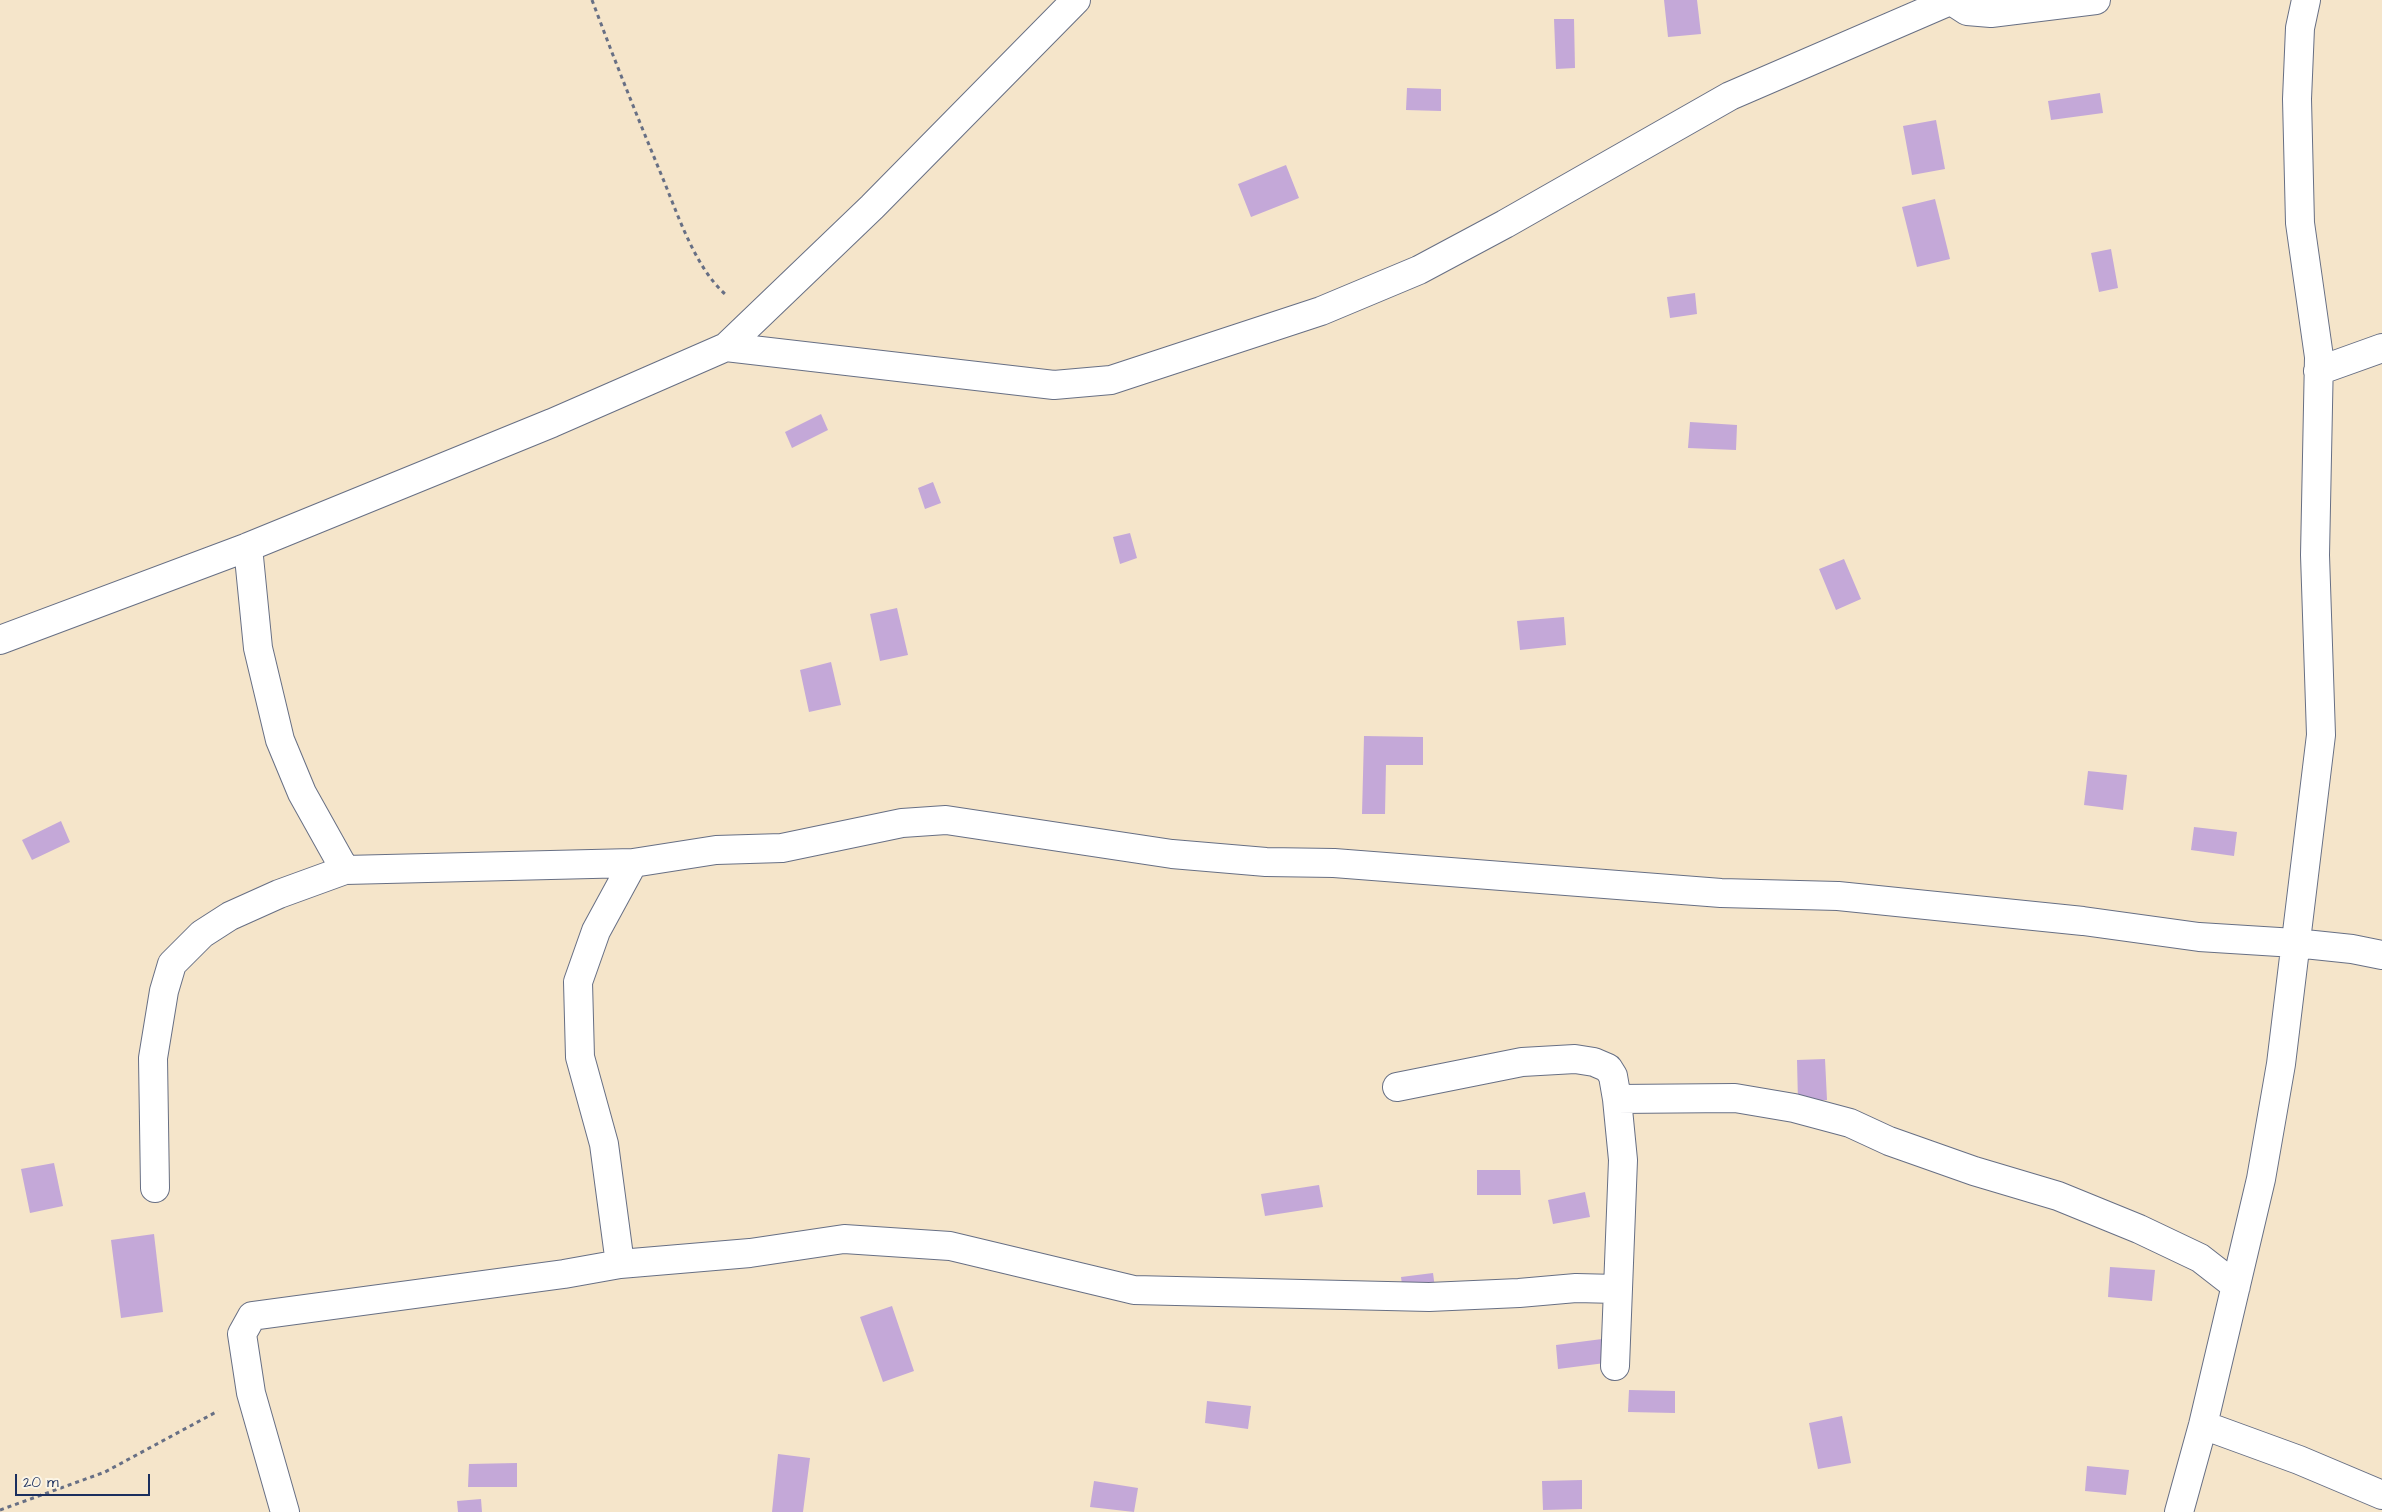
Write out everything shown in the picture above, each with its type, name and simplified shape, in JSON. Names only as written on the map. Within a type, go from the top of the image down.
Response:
[{"type":"street","points":[[0,640],[248,547],[543,427],[726,348],[879,200],[1076,0]]},
{"type":"street","points":[[726,348],[1054,385],[1111,380],[1321,311],[1418,270],[1506,224],[1730,96],[1950,0],[1967,11],[1991,13],[2096,0]]},
{"type":"street","points":[[2179,1512],[2203,1425],[2261,1179],[2281,1064],[2321,735],[2315,555],[2319,357],[2300,222],[2298,90],[2300,28],[2306,0]]},
{"type":"street","points":[[2318,371],[2382,348]]},
{"type":"street","points":[[248,547],[258,648],[280,740],[302,793],[324,836],[345,870]]},
{"type":"street","points":[[155,1188],[153,1058],[164,991],[172,964],[202,934],[230,916],[279,894],[345,870],[633,863],[716,850],[782,848],[902,823],[946,820],[1172,854],[1266,862],[1334,863],[1721,893],[1838,896],[2083,921],[2199,937],[2295,943],[2352,949],[2382,955]]},
{"type":"street","points":[[620,1264],[604,1144],[580,1057],[578,982],[596,931],[633,863]]},
{"type":"street","points":[[1397,1087],[1522,1062],[1575,1059],[1594,1062],[1608,1068],[1612,1076],[1617,1099],[1623,1160],[1621,1250],[1617,1289],[1616,1366]]},
{"type":"street","points":[[1617,1099],[1735,1098],[1794,1108],[1850,1123],[1898,1144],[1974,1171],[2058,1196],[2139,1229],[2200,1258],[2236,1286]]},
{"type":"street","points":[[285,1512],[252,1393],[242,1334],[252,1316],[564,1274],[620,1264],[750,1253],[844,1239],[950,1246],[1134,1290],[1428,1297],[1520,1293],[1576,1288],[1617,1289]]},
{"type":"street","points":[[2203,1425],[2299,1460],[2382,1495]]},
{"type":"path","points":[[592,0],[620,76],[682,227],[713,283],[755,321]]},
{"type":"path","points":[[0,1510],[105,1472],[252,1393]]},
{"type":"building","points":[[1664,0],[1697,0],[1701,34],[1668,37]]},
{"type":"building","points":[[1554,19],[1574,19],[1575,68],[1556,69]]},
{"type":"building","points":[[1407,88],[1441,89],[1441,111],[1406,110]]},
{"type":"building","points":[[2100,93],[2103,113],[2051,120],[2048,101]]},
{"type":"building","points":[[1936,120],[1945,169],[1912,175],[1903,126]]},
{"type":"building","points":[[1286,165],[1299,198],[1251,217],[1238,184]]},
{"type":"building","points":[[1935,199],[1950,259],[1917,267],[1902,207]]},
{"type":"building","points":[[2111,249],[2118,288],[2099,292],[2091,253]]},
{"type":"building","points":[[1695,293],[1697,314],[1670,318],[1667,297]]},
{"type":"building","points":[[821,414],[828,430],[792,448],[785,432]]},
{"type":"building","points":[[1690,422],[1737,425],[1736,450],[1688,448]]},
{"type":"building","points":[[933,482],[941,503],[925,509],[918,488]]},
{"type":"building","points":[[1130,533],[1137,558],[1120,564],[1113,537]]},
{"type":"building","points":[[1844,559],[1861,599],[1836,610],[1819,569]]},
{"type":"building","points":[[897,608],[908,655],[880,661],[870,614]]},
{"type":"building","points":[[1564,617],[1566,645],[1520,650],[1517,621]]},
{"type":"building","points":[[831,662],[841,705],[809,712],[800,670]]},
{"type":"building","points":[[1364,736],[1423,737],[1423,765],[1386,765],[1385,814],[1362,814]]},
{"type":"building","points":[[2088,771],[2127,775],[2123,810],[2084,805]]},
{"type":"building","points":[[61,821],[70,842],[32,860],[22,840]]},
{"type":"building","points":[[2194,827],[2237,832],[2234,856],[2191,850]]},
{"type":"building","points":[[1825,1059],[1827,1100],[1798,1102],[1797,1060]]},
{"type":"building","points":[[54,1163],[63,1206],[30,1213],[21,1169]]},
{"type":"building","points":[[1477,1170],[1520,1170],[1521,1195],[1477,1195]]},
{"type":"building","points":[[1319,1185],[1323,1207],[1265,1216],[1261,1194]]},
{"type":"building","points":[[1585,1192],[1590,1217],[1553,1224],[1548,1200]]},
{"type":"building","points":[[154,1234],[163,1312],[121,1318],[111,1240]]},
{"type":"building","points":[[2110,1267],[2155,1270],[2152,1301],[2108,1297]]},
{"type":"building","points":[[1433,1273],[1435,1288],[1403,1292],[1401,1277]]},
{"type":"building","points":[[892,1306],[914,1371],[883,1382],[860,1317]]},
{"type":"building","points":[[1602,1339],[1605,1363],[1558,1369],[1556,1345]]},
{"type":"building","points":[[1629,1390],[1675,1391],[1675,1413],[1628,1412]]},
{"type":"building","points":[[1207,1401],[1251,1406],[1248,1429],[1205,1423]]},
{"type":"building","points":[[1842,1416],[1851,1463],[1818,1469],[1809,1423]]},
{"type":"building","points":[[778,1454],[810,1458],[803,1512],[772,1512]]},
{"type":"building","points":[[517,1463],[517,1487],[468,1487],[469,1464]]},
{"type":"building","points":[[2087,1466],[2129,1470],[2126,1495],[2085,1491]]},
{"type":"building","points":[[1582,1480],[1582,1509],[1543,1510],[1542,1481]]},
{"type":"building","points":[[1094,1481],[1138,1488],[1134,1512],[1090,1507]]},
{"type":"building","points":[[481,1499],[482,1512],[458,1512],[457,1501]]}]
